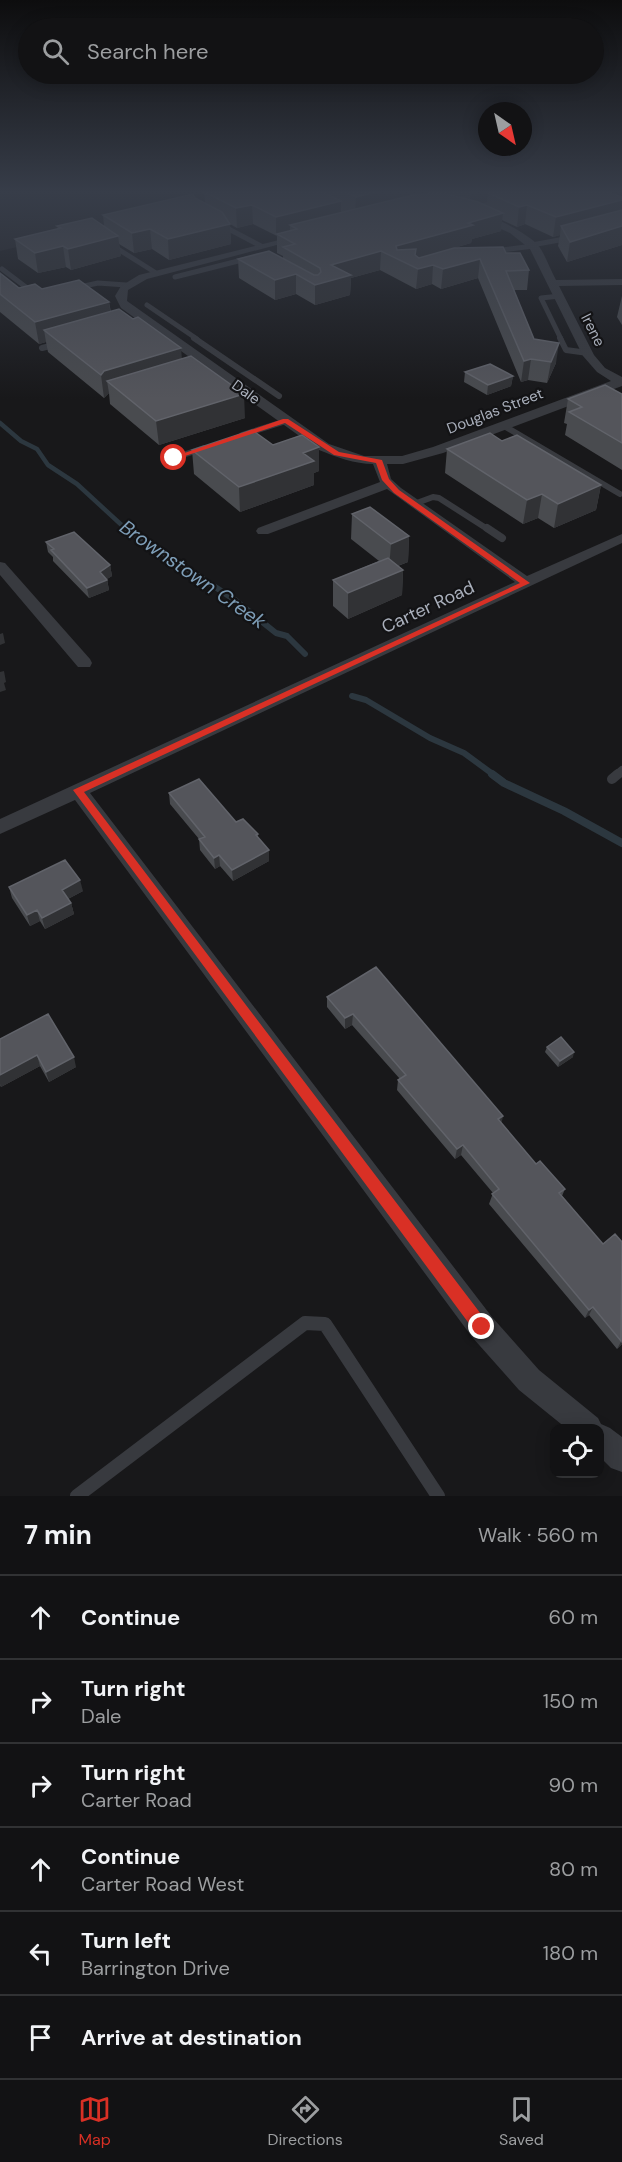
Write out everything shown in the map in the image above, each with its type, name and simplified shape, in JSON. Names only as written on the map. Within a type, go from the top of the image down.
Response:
[{"type":"street","points":[[124,288],[156,273],[209,260]]},
{"type":"street","name":"Irene","points":[[540,260],[588,353],[601,370],[621,381]]},
{"type":"street","points":[[553,283],[622,282]]},
{"type":"street","name":"Dale","points":[[124,288],[120,295],[122,303],[139,322],[206,370],[337,453],[364,460],[379,461]]},
{"type":"street","name":"Douglas Street","points":[[379,461],[403,460],[421,456],[621,381]]},
{"type":"street","points":[[379,461],[388,484],[526,583]]},
{"type":"street","points":[[263,531],[388,484]]},
{"type":"street","name":"Carter Road","points":[[0,826],[622,538]]},
{"type":"street","points":[[0,566],[84,663]]},
{"type":"street","points":[[78,790],[482,1327],[529,1380],[583,1424]]},
{"type":"street","points":[[604,1441],[622,1457]]},
{"type":"lane","points":[[135,260],[156,273]]},
{"type":"lane","points":[[175,277],[240,260]]},
{"type":"lane","points":[[2,268],[31,291],[40,295]]},
{"type":"lane","points":[[64,291],[98,283],[124,288]]},
{"type":"lane","points":[[560,296],[541,298],[566,350],[576,354],[588,353]]},
{"type":"lane","points":[[147,305],[279,396]]},
{"type":"lane","points":[[139,322],[162,315]]},
{"type":"lane","points":[[42,348],[65,342]]},
{"type":"lane","points":[[206,370],[230,362]]},
{"type":"lane","points":[[230,439],[286,421]]},
{"type":"lane","points":[[504,426],[620,494]]},
{"type":"lane","points":[[174,458],[207,447]]},
{"type":"lane","points":[[414,504],[433,497],[439,498],[502,538]]},
{"type":"lane","points":[[612,779],[622,770]]},
{"type":"lane","points":[[77,1496],[305,1323],[325,1324],[438,1496]]},
{"type":"building","points":[[239,260],[286,260],[314,275],[321,272],[320,268],[306,260],[350,260],[331,265],[351,275],[315,285],[296,274],[275,280]]},
{"type":"building","points":[[399,260],[477,260],[443,269],[433,265],[418,269]]},
{"type":"building","points":[[480,260],[524,260],[529,270],[506,271],[534,339],[559,343],[551,362],[531,359],[524,361]]},
{"type":"building","points":[[0,273],[19,288],[35,284],[42,289],[79,280],[109,302],[35,322],[0,294]]},
{"type":"building","points":[[119,309],[133,319],[138,317],[181,348],[104,371],[101,375],[44,330]]},
{"type":"building","points":[[191,356],[244,394],[156,421],[107,381]]},
{"type":"building","points":[[490,364],[513,376],[488,385],[465,372]]},
{"type":"building","points":[[605,385],[622,394],[622,443],[569,412],[582,407],[568,399]]},
{"type":"building","points":[[252,430],[273,445],[302,435],[319,447],[303,453],[314,461],[239,487],[192,450]]},
{"type":"building","points":[[490,433],[502,441],[517,435],[601,485],[558,504],[542,494],[527,500],[447,449]]},
{"type":"building","points":[[370,507],[409,536],[391,544],[352,514]]},
{"type":"building","points":[[74,532],[110,565],[100,572],[107,580],[87,588],[46,542]]},
{"type":"building","points":[[388,558],[403,570],[348,593],[333,580]]},
{"type":"building","points":[[199,779],[236,822],[243,819],[258,834],[256,835],[269,850],[232,870],[219,855],[214,858],[199,839],[205,837],[169,793]]},
{"type":"building","points":[[65,860],[80,880],[62,890],[71,903],[42,918],[37,910],[27,915],[9,887]]},
{"type":"building","points":[[376,967],[503,1116],[498,1119],[536,1164],[540,1161],[565,1189],[559,1193],[603,1244],[615,1234],[622,1242],[621,1341],[593,1307],[589,1310],[492,1194],[499,1189],[463,1145],[457,1149],[398,1080],[406,1075],[353,1014],[345,1018],[327,997]]},
{"type":"building","points":[[48,1014],[74,1057],[46,1072],[37,1055],[0,1075],[0,1039]]},
{"type":"building","points":[[561,1037],[574,1052],[560,1061],[547,1047]]},
{"type":"waterway","name":"Brownstown Creek","points":[[0,423],[21,441],[37,449],[48,465],[77,484],[127,530]]},
{"type":"waterway","name":"Brownstown Creek","points":[[125,528],[235,600],[276,633],[287,636],[305,654]]},
{"type":"waterway","name":"Brownstown Creek","points":[[352,696],[366,700],[430,738],[464,753],[494,775]]},
{"type":"waterway","name":"Brownstown Creek","points":[[492,774],[504,783],[564,811],[622,843]]},
{"type":"route","points":[[174,458],[286,421],[324,447],[337,453],[350,458],[379,461],[388,484],[396,491],[526,583],[78,790],[482,1327]]}]
